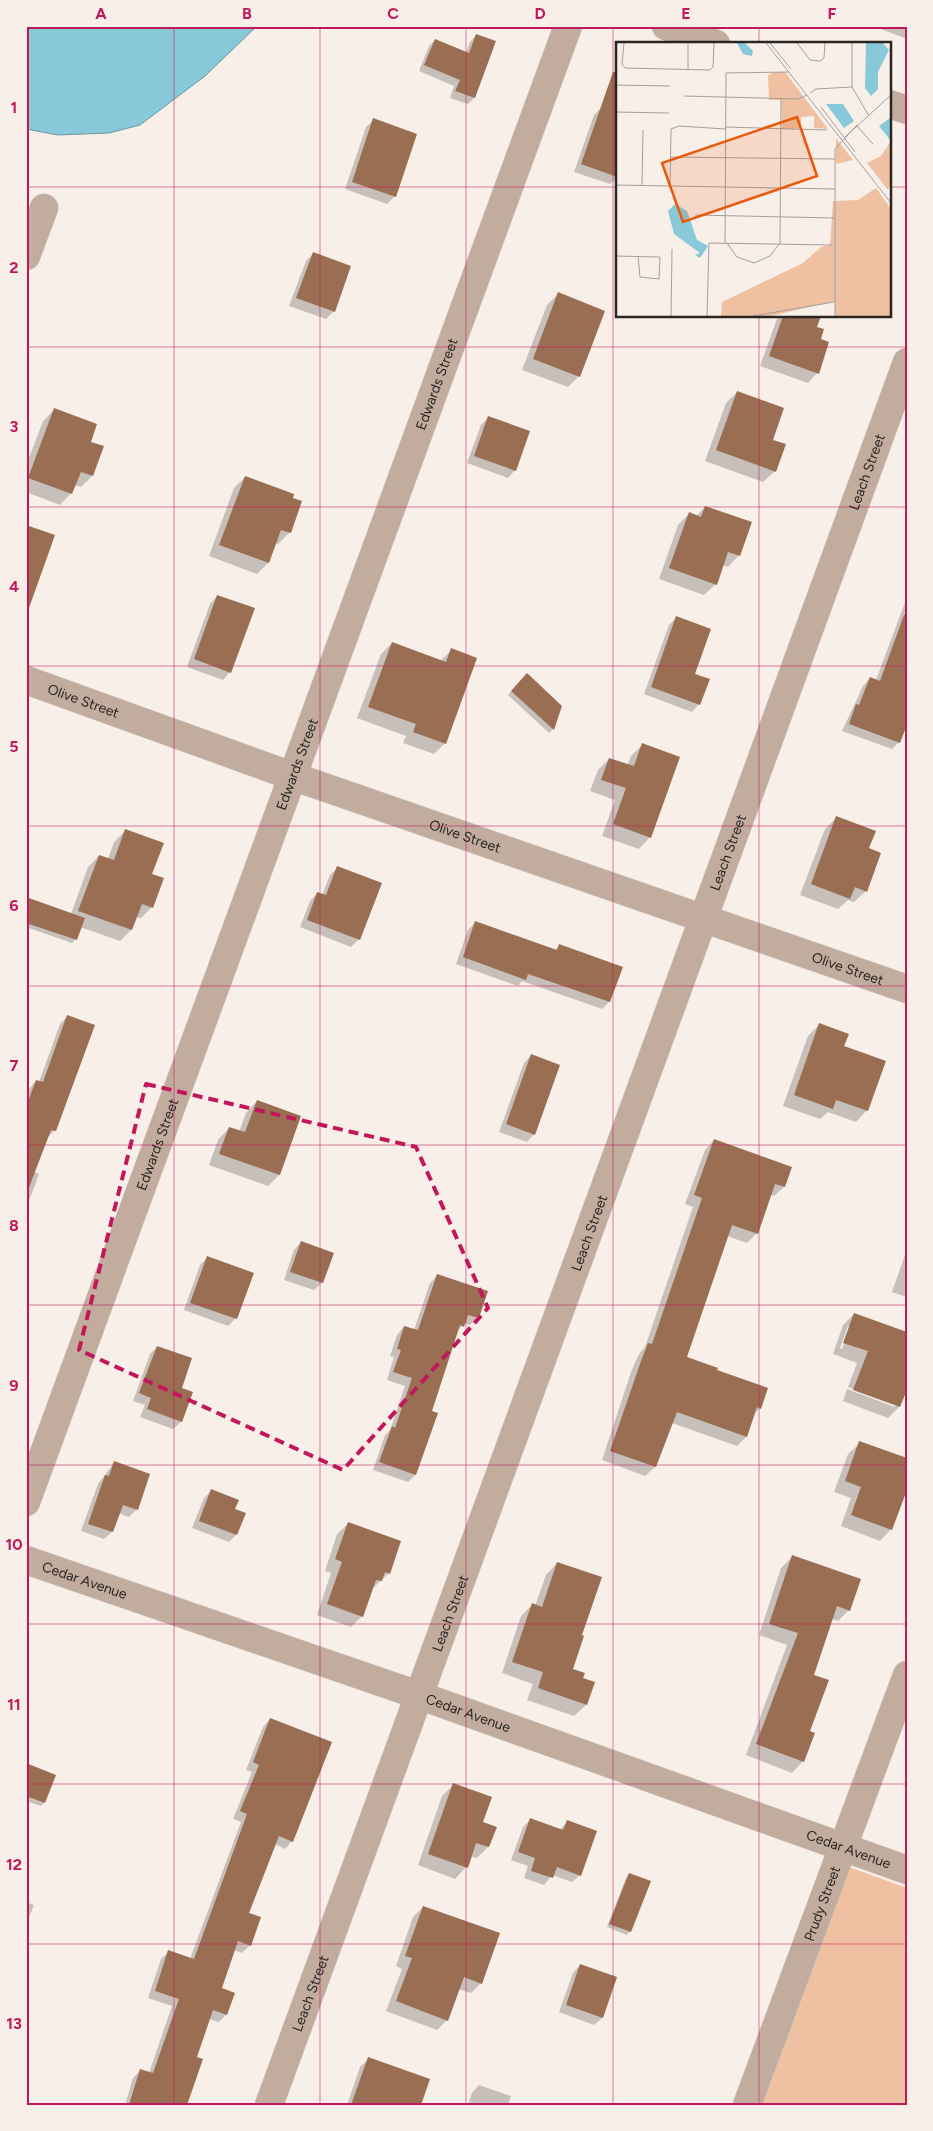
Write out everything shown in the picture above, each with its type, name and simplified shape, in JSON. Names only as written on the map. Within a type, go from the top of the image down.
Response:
[{"type":"street","name":"Edwards Street","points":[[26,1502],[568,26]]},
{"type":"street","points":[[666,26],[710,42]]},
{"type":"street","points":[[890,104],[907,110]]},
{"type":"street","points":[[26,256],[44,208]]},
{"type":"street","name":"Leach Street","points":[[269,2105],[421,1696],[702,918],[907,362]]},
{"type":"street","name":"Olive Street","points":[[26,680],[292,776],[907,989]]},
{"type":"street","name":"Cedar Avenue","points":[[26,1560],[421,1696],[907,1870]]},
{"type":"street","name":"Prudy Street","points":[[747,2105],[907,1675]]},
{"type":"highlighted area","points":[[146,1084],[416,1147],[488,1308],[343,1470],[79,1350]]},
{"type":"shaded area","points":[[838,1863],[907,1888],[907,2105],[757,2105]]},
{"type":"water","points":[[26,26],[257,26],[205,76],[140,125],[109,133],[58,135],[26,129]]},
{"type":"building","points":[[476,34],[496,41],[475,98],[455,91],[460,80],[424,65],[435,39],[469,53]]},
{"type":"building","points":[[613,72],[616,72],[616,177],[581,164]]},
{"type":"building","points":[[373,118],[417,134],[396,197],[352,182]]},
{"type":"building","points":[[313,252],[351,266],[335,312],[296,298]]},
{"type":"building","points":[[558,292],[605,311],[580,377],[533,359]]},
{"type":"building","points":[[782,318],[820,318],[817,327],[824,329],[821,339],[829,342],[819,374],[769,356]]},
{"type":"building","points":[[737,391],[784,408],[773,440],[786,444],[776,472],[716,450]]},
{"type":"building","points":[[54,408],[97,424],[91,442],[104,446],[93,476],[81,472],[72,494],[28,478]]},
{"type":"building","points":[[488,416],[530,431],[516,471],[474,456]]},
{"type":"building","points":[[245,476],[294,494],[293,498],[302,501],[291,533],[281,530],[269,563],[219,545]]},
{"type":"building","points":[[705,506],[752,522],[740,556],[728,552],[717,585],[669,568],[689,512],[701,517]]},
{"type":"building","points":[[26,525],[55,535],[29,608],[26,607]]},
{"type":"building","points":[[217,595],[255,608],[231,673],[194,659]]},
{"type":"building","points":[[904,615],[907,615],[907,725],[900,743],[849,724],[856,704],[859,705],[870,677],[880,681]]},
{"type":"building","points":[[676,616],[711,629],[695,674],[710,679],[700,705],[651,687]]},
{"type":"building","points":[[392,642],[446,662],[451,648],[477,658],[446,744],[413,732],[416,724],[368,707]]},
{"type":"building","points":[[527,673],[562,706],[554,730],[511,691]]},
{"type":"building","points":[[642,743],[680,757],[651,838],[613,824],[626,788],[601,780],[609,758],[634,766]]},
{"type":"building","points":[[836,816],[876,831],[869,848],[881,853],[867,892],[855,887],[850,899],[811,884]]},
{"type":"building","points":[[125,829],[164,843],[152,874],[164,878],[153,908],[142,904],[132,930],[78,911],[99,855],[114,860]]},
{"type":"building","points":[[337,866],[382,883],[360,940],[307,920],[317,892],[326,895]]},
{"type":"building","points":[[26,897],[85,918],[77,940],[26,923]]},
{"type":"building","points":[[475,921],[557,950],[559,944],[623,967],[610,1002],[528,974],[526,980],[463,957]]},
{"type":"building","points":[[67,1015],[95,1025],[56,1131],[51,1130],[28,1190],[26,1190],[26,1107],[36,1080],[43,1082]]},
{"type":"building","points":[[819,1023],[849,1034],[844,1046],[886,1061],[868,1111],[836,1100],[833,1109],[794,1095]]},
{"type":"building","points":[[531,1054],[560,1065],[535,1135],[506,1124]]},
{"type":"building","points":[[257,1100],[301,1116],[280,1175],[219,1154],[229,1127],[245,1132]]},
{"type":"building","points":[[714,1139],[792,1167],[785,1187],[775,1184],[758,1234],[732,1225],[687,1357],[768,1388],[761,1409],[757,1407],[747,1437],[677,1412],[656,1467],[610,1451],[648,1343],[652,1344],[702,1198],[694,1195]]},
{"type":"building","points":[[301,1241],[334,1253],[323,1283],[290,1272]]},
{"type":"building","points":[[207,1256],[254,1273],[237,1319],[190,1303]]},
{"type":"building","points":[[437,1274],[488,1291],[479,1318],[468,1315],[464,1327],[460,1325],[432,1411],[438,1413],[416,1475],[379,1462],[392,1426],[395,1428],[412,1378],[393,1372],[401,1350],[397,1349],[404,1326],[418,1330]]},
{"type":"building","points":[[854,1313],[907,1332],[907,1390],[900,1407],[853,1390],[868,1351],[843,1343]]},
{"type":"building","points":[[157,1346],[192,1358],[182,1388],[193,1392],[182,1422],[147,1409],[151,1398],[139,1393]]},
{"type":"building","points":[[859,1441],[907,1458],[907,1490],[892,1530],[851,1515],[861,1487],[845,1481]]},
{"type":"building","points":[[114,1461],[150,1474],[138,1510],[123,1505],[113,1532],[88,1524],[105,1475],[109,1476]]},
{"type":"building","points":[[211,1489],[239,1500],[235,1509],[246,1513],[237,1535],[199,1521]]},
{"type":"building","points":[[348,1522],[401,1541],[390,1574],[385,1572],[382,1581],[376,1580],[363,1617],[327,1604],[342,1562],[335,1559]]},
{"type":"building","points":[[792,1555],[861,1579],[850,1611],[837,1606],[814,1675],[829,1680],[810,1731],[815,1733],[804,1762],[756,1744],[798,1633],[769,1624]]},
{"type":"building","points":[[557,1562],[602,1577],[582,1635],[584,1636],[573,1669],[585,1673],[583,1678],[595,1682],[587,1705],[538,1688],[543,1672],[512,1662],[532,1603],[542,1607]]},
{"type":"building","points":[[270,1718],[332,1742],[293,1842],[279,1836],[249,1913],[261,1917],[251,1946],[238,1941],[222,1988],[235,1993],[227,2015],[213,2010],[197,2057],[203,2059],[187,2105],[129,2105],[140,2069],[153,2073],[179,1999],[155,1991],[168,1950],[194,1959],[247,1814],[240,1811],[259,1765],[253,1762]]},
{"type":"building","points":[[26,1763],[56,1775],[45,1803],[26,1796]]},
{"type":"building","points":[[453,1783],[492,1797],[483,1822],[497,1827],[489,1847],[476,1843],[468,1868],[428,1854]]},
{"type":"building","points":[[530,1818],[563,1830],[567,1820],[597,1831],[581,1876],[557,1867],[553,1878],[531,1871],[535,1858],[518,1852]]},
{"type":"building","points":[[629,1873],[651,1881],[631,1932],[609,1924]]},
{"type":"building","points":[[423,1906],[500,1933],[482,1984],[464,1977],[448,2021],[396,2001],[412,1958],[405,1956]]},
{"type":"building","points":[[580,1964],[617,1977],[603,2018],[566,2005]]},
{"type":"building","points":[[368,2057],[430,2079],[421,2105],[351,2105]]}]
